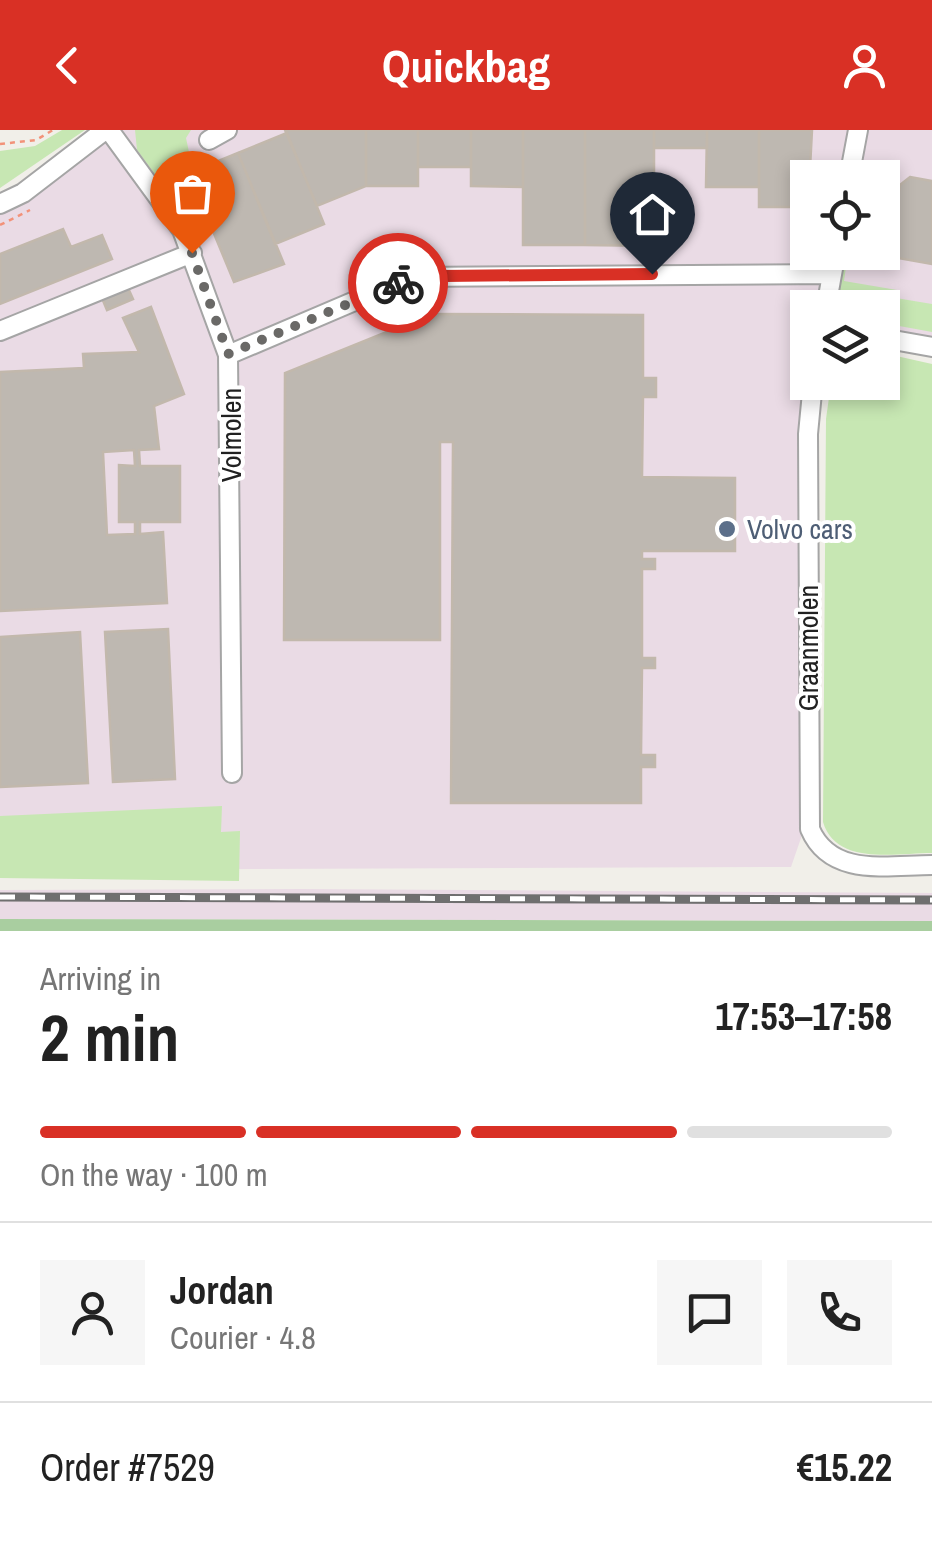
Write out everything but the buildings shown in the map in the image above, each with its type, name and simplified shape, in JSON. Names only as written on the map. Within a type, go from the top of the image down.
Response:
[{"type":"street","points":[[0,204],[23,193],[107,130]]},
{"type":"street","name":"Volmolen","points":[[107,130],[173,214],[192,253],[228,354],[232,773]]},
{"type":"street","points":[[210,140],[227,130]]},
{"type":"street","points":[[852,160],[858,130]]},
{"type":"street","points":[[0,331],[192,253]]},
{"type":"street","points":[[829,290],[833,270]]},
{"type":"street","points":[[228,354],[411,278],[832,274]]},
{"type":"street","points":[[900,341],[932,347]]},
{"type":"street","name":"Graanmolen","points":[[812,400],[808,434],[807,815],[822,852],[856,864],[932,866]]},
{"type":"path","points":[[0,144],[36,140],[53,130]]},
{"type":"shaded area","points":[[120,130],[932,130],[932,338],[900,332],[900,290],[790,290],[790,400],[807,400],[801,838],[791,867],[0,870],[0,208],[40,190]]},
{"type":"shaded area","points":[[0,890],[932,893],[932,921],[0,919]]},
{"type":"green space","points":[[62,130],[85,130],[0,188],[0,151],[35,146]]},
{"type":"green space","points":[[135,130],[191,130],[186,138],[192,166],[184,170],[192,190],[172,198],[137,150]]},
{"type":"green space","points":[[840,270],[846,270],[844,281],[897,290],[845,290],[836,290]]},
{"type":"green space","points":[[900,299],[932,304],[932,332],[900,326]]},
{"type":"green space","points":[[900,357],[932,364],[932,853],[885,855],[854,851],[830,836],[823,822],[829,400],[900,400]]},
{"type":"green space","points":[[222,806],[221,832],[240,831],[239,881],[0,878],[0,816]]},
{"type":"green space","points":[[0,919],[932,921],[932,931],[0,931]]},
{"type":"railway","points":[[0,897],[932,900]]},
{"type":"way so far","points":[[192,253],[228,354],[398,283]]},
{"type":"place","name":"Volvo cars","points":[[727,529]]},
{"type":"route","points":[[398,283],[443,276],[652,274]]}]
